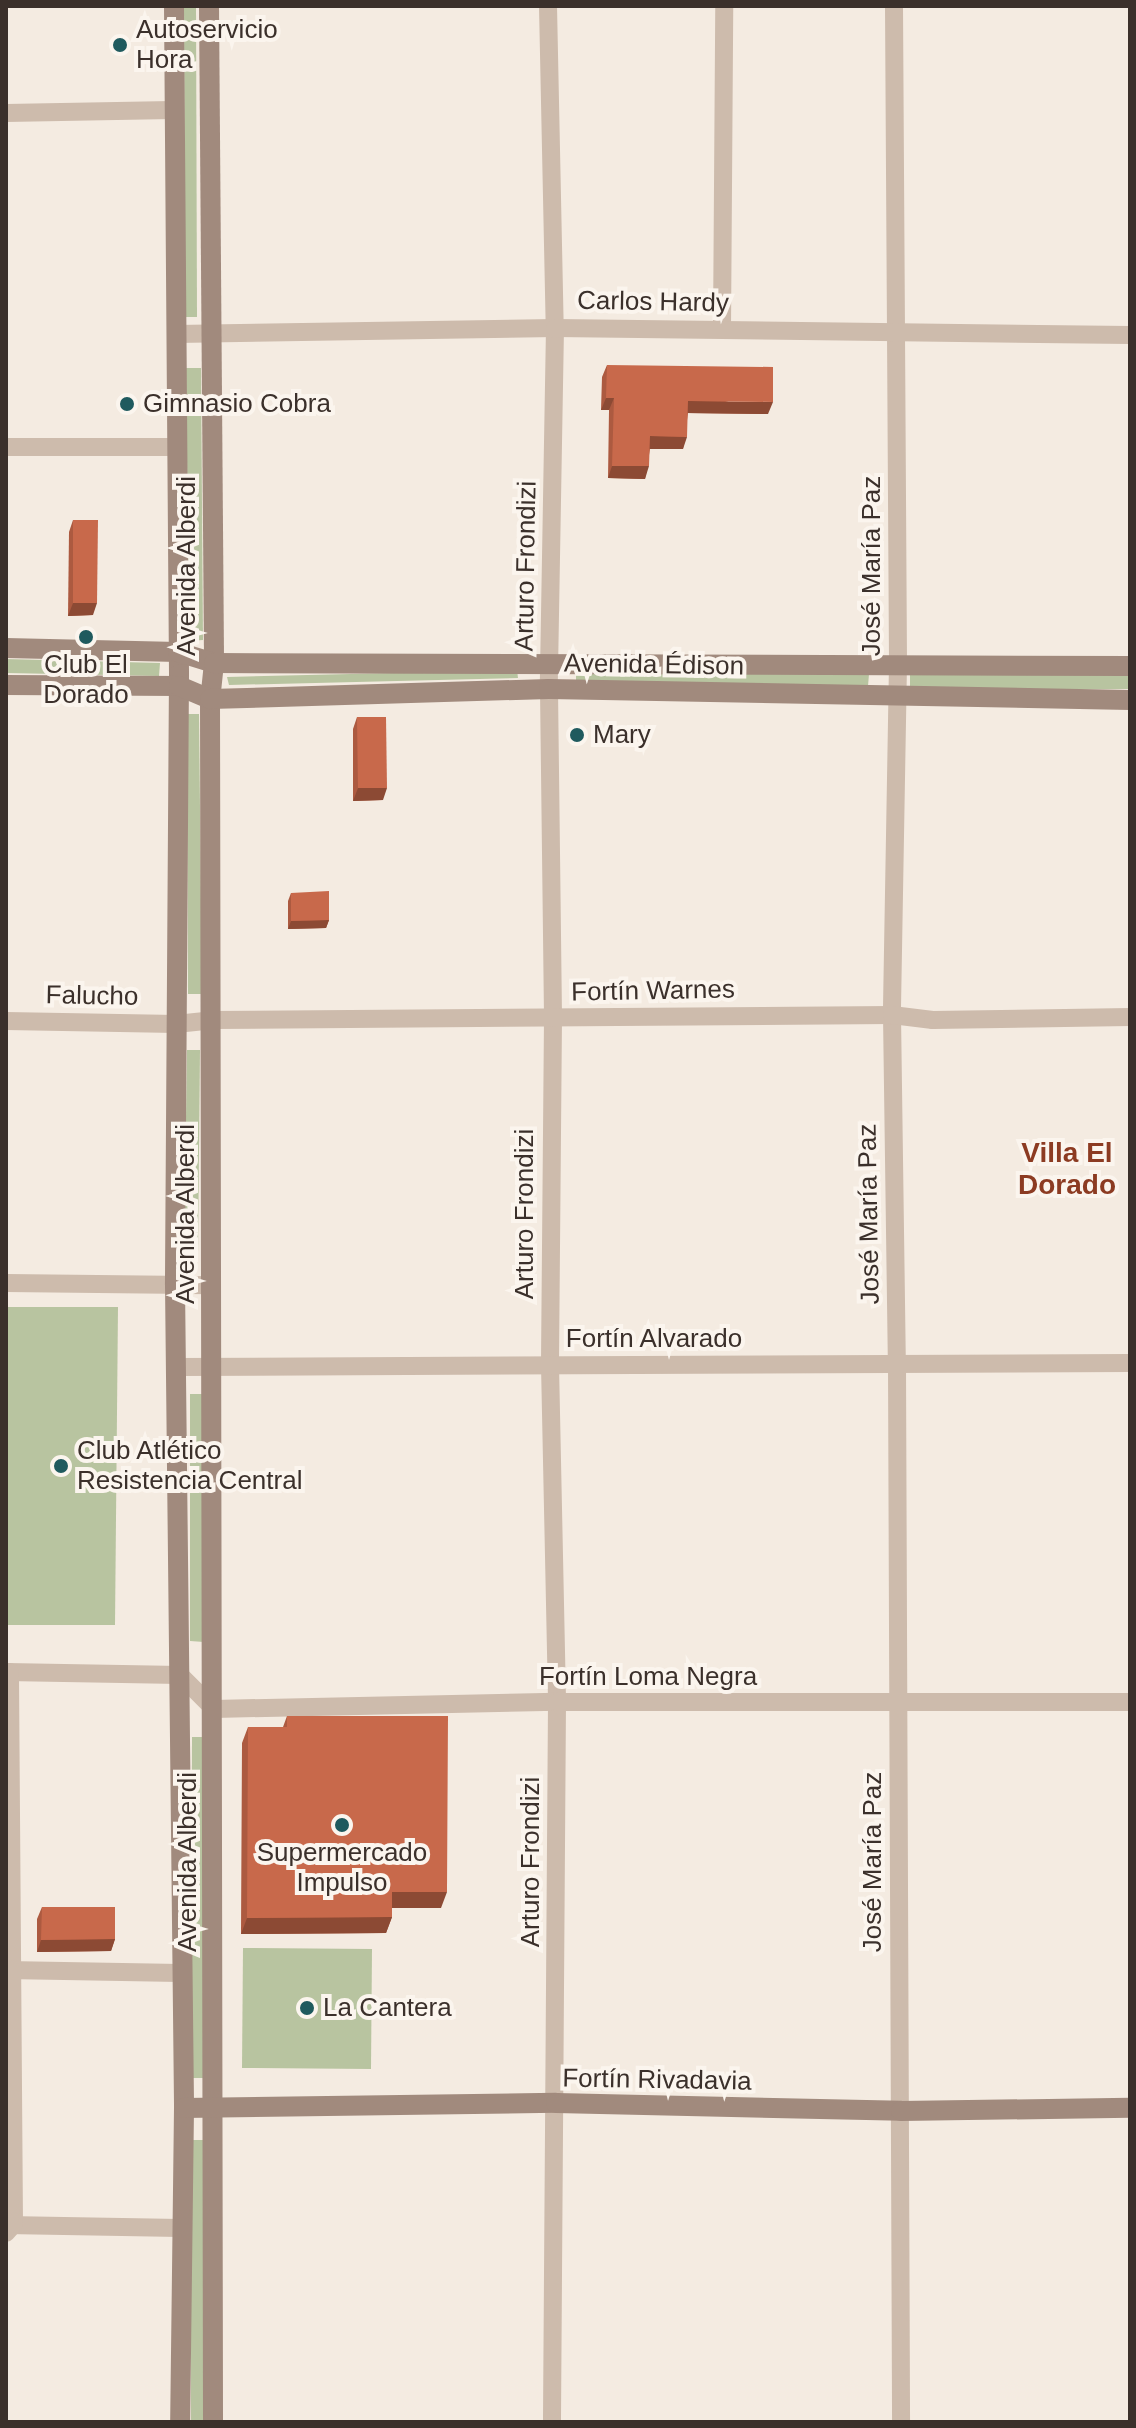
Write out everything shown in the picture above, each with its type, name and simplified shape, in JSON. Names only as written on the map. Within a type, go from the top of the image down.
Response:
[{"type":"main road","name":"Avenida Alberdi","points":[[174,6],[172,110],[179,686],[175,1285],[180,1973],[184,2108],[180,2228],[180,2422]]},
{"type":"main road","name":"Avenida Alberdi","points":[[209,6],[214,663],[210,699],[215,2107],[213,2422]]},
{"type":"main road","name":"Avenida Édison","points":[[6,648],[178,652],[214,663],[1130,666]]},
{"type":"main road","points":[[6,685],[179,686]]},
{"type":"main road","name":"Avenida Édison","points":[[179,686],[210,699],[549,689],[1130,700]]},
{"type":"main road","name":"Fortín Rivadavia","points":[[184,2108],[556,2103],[901,2111],[1130,2108]]},
{"type":"street","name":"Arturo Frondizi","points":[[548,6],[555,328],[549,689],[553,1018],[550,1365],[557,1702],[552,2422]]},
{"type":"street","points":[[722,329],[724,6]]},
{"type":"street","name":"José María Paz","points":[[894,6],[898,664],[892,1015],[897,1365],[901,2422]]},
{"type":"street","points":[[6,113],[172,110]]},
{"type":"street","name":"Carlos Hardy","points":[[176,334],[555,328],[1130,335]]},
{"type":"street","points":[[6,447],[175,447]]},
{"type":"street","name":"Fortín Warnes","points":[[176,1024],[212,1020],[892,1015],[933,1020],[1130,1017]]},
{"type":"street","name":"Falucho","points":[[6,1021],[176,1024]]},
{"type":"street","points":[[6,1283],[212,1285]]},
{"type":"street","name":"Fortín Alvarado","points":[[177,1367],[1130,1363]]},
{"type":"street","points":[[180,2228],[9,2227],[8,1672],[180,1675],[214,1709]]},
{"type":"street","name":"Fortín Loma Negra","points":[[214,1709],[557,1702],[1130,1702]]},
{"type":"street","points":[[10,1970],[180,1973]]},
{"type":"green space","points":[[184,6],[196,6],[197,317],[185,317]]},
{"type":"green space","points":[[186,368],[201,368],[203,640],[189,641]]},
{"type":"green space","points":[[6,659],[160,663],[159,676],[6,673]]},
{"type":"green space","points":[[576,668],[869,674],[868,686],[576,681]]},
{"type":"green space","points":[[517,670],[518,678],[229,685],[227,677]]},
{"type":"green space","points":[[910,674],[1130,674],[1130,689],[910,690]]},
{"type":"green space","points":[[187,714],[199,714],[202,994],[188,994]]},
{"type":"green space","points":[[187,1050],[200,1050],[198,1254],[184,1254]]},
{"type":"green space","name":"Club Atlético Resistencia Central","points":[[6,1307],[118,1307],[115,1625],[6,1625]]},
{"type":"green space","points":[[190,1394],[203,1394],[204,1642],[190,1641]]},
{"type":"green space","points":[[192,1737],[204,1737],[203,2078],[191,2078]]},
{"type":"green space","name":"La Cantera","points":[[243,1948],[372,1949],[371,2069],[242,2068]]},
{"type":"green space","points":[[191,2140],[203,2140],[203,2422],[191,2422]]},
{"type":"building","points":[[607,365],[773,367],[773,402],[688,401],[687,437],[650,436],[649,466],[612,466],[614,398],[606,398]]},
{"type":"building","points":[[73,520],[98,520],[97,603],[73,603]]},
{"type":"building","points":[[357,717],[386,717],[387,788],[358,788]]},
{"type":"building","points":[[329,891],[329,920],[291,921],[291,893]]},
{"type":"building","name":"Supermercado Impulso","points":[[287,1716],[448,1716],[447,1892],[392,1892],[392,1917],[247,1918],[248,1727],[287,1727]]},
{"type":"building","points":[[42,1907],[115,1907],[115,1939],[41,1940]]},
{"type":"place","name":"Autoservicio Hora","points":[[120,45]]},
{"type":"place","name":"Gimnasio Cobra","points":[[127,404]]},
{"type":"place","name":"Club El Dorado","points":[[86,637]]},
{"type":"place","name":"Mary","points":[[577,735]]},
{"type":"place","name":"Club Atlético Resistencia Central","points":[[61,1466]]},
{"type":"place","name":"Supermercado Impulso","points":[[342,1825]]},
{"type":"place","name":"La Cantera","points":[[307,2008]]},
{"type":"district","name":"Villa El Dorado","points":[[1067,1169]]}]
